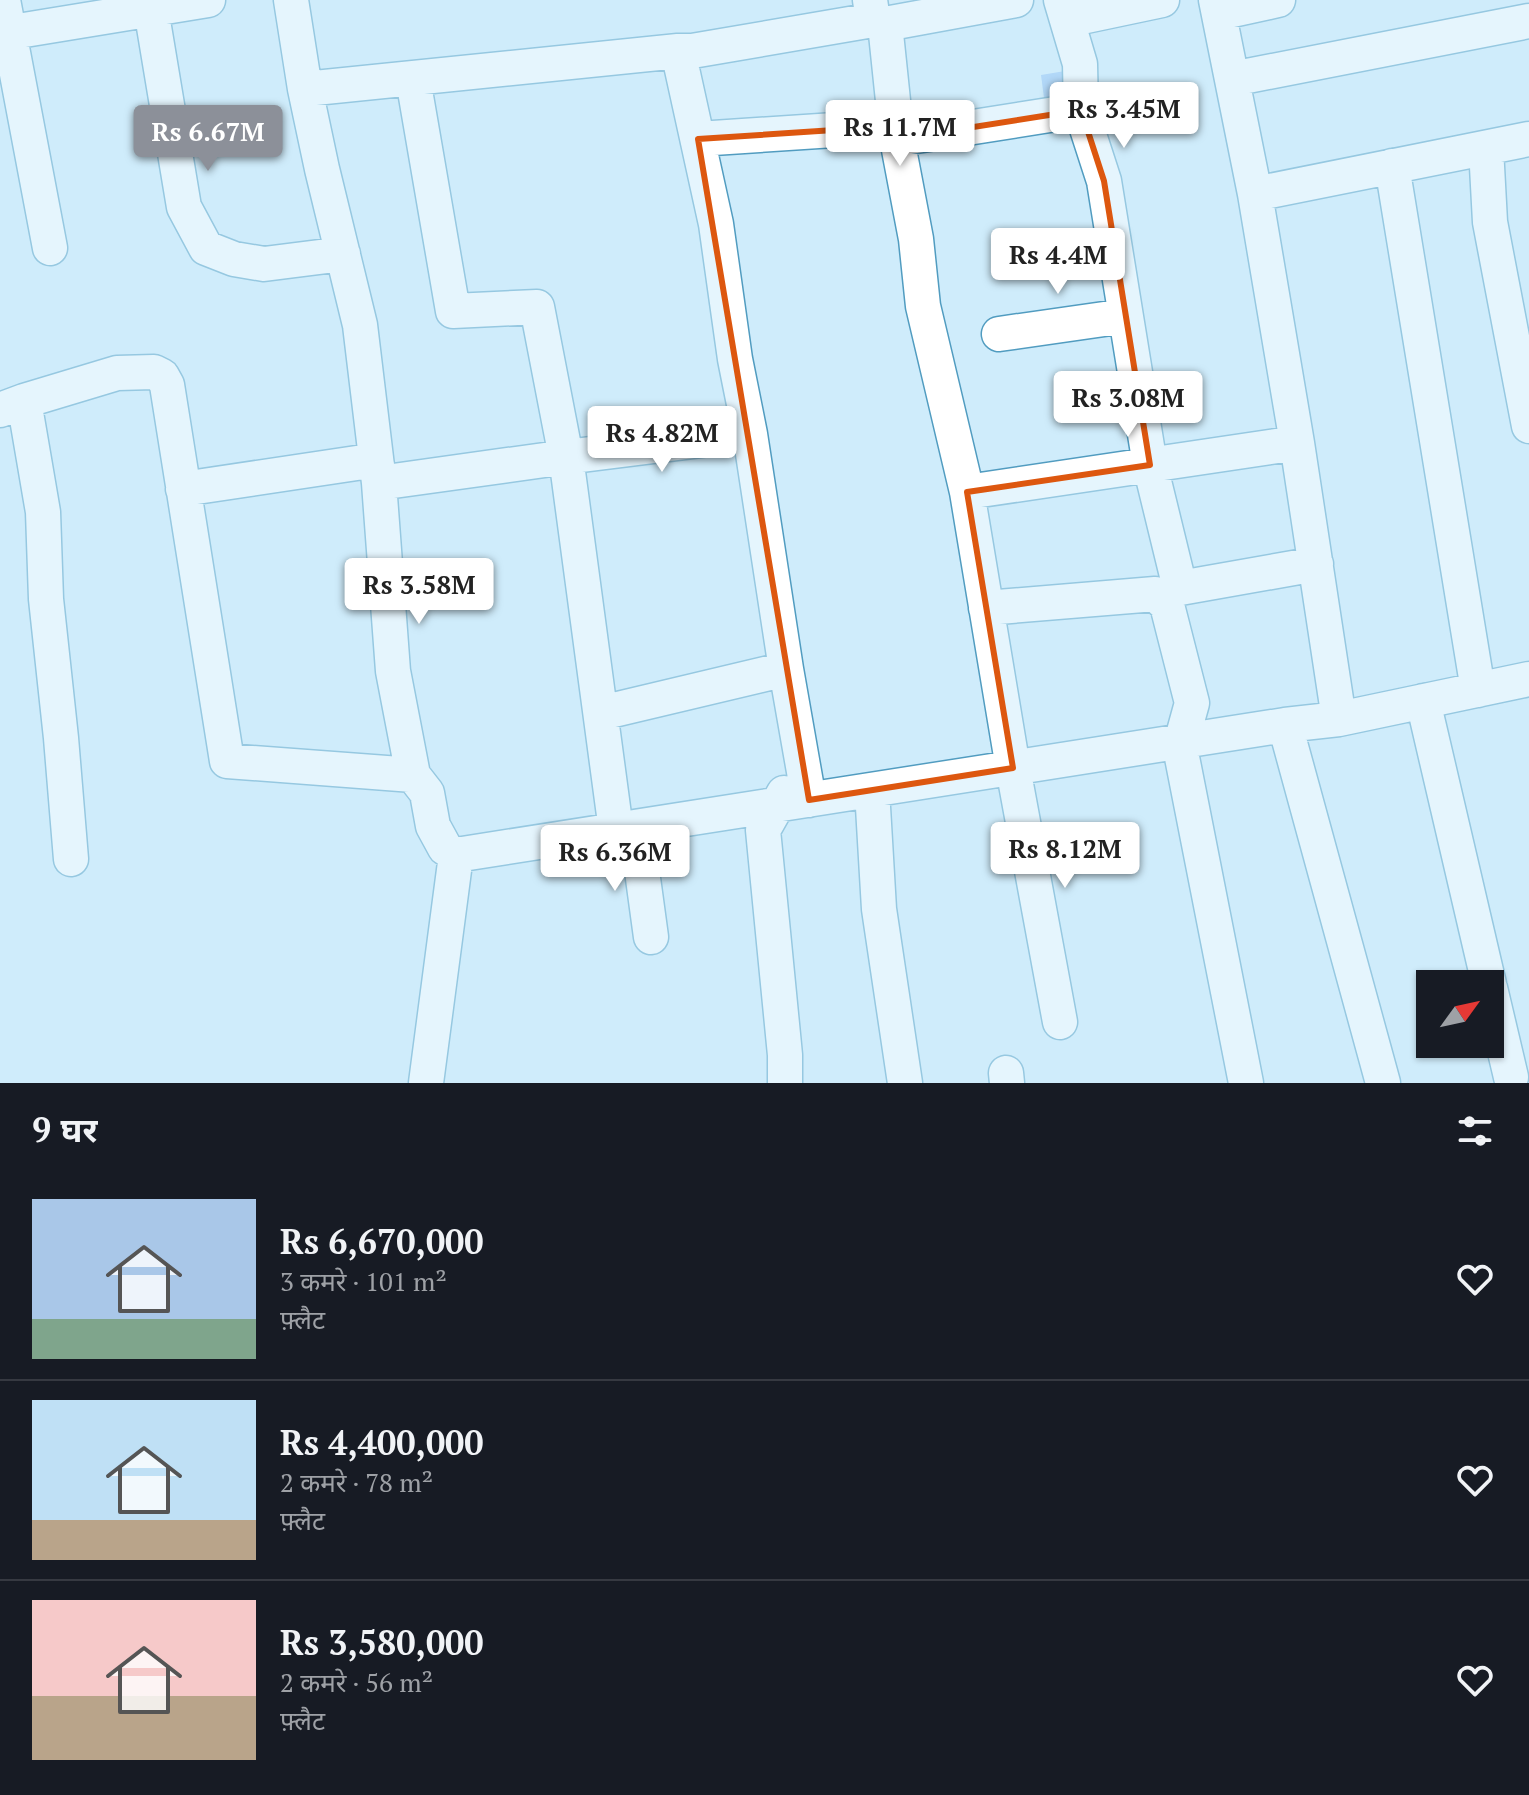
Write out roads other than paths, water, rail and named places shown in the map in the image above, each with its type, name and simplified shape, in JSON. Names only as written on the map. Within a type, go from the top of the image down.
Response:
[{"type":"street","points":[[50,248],[4,22],[96,9],[151,9],[208,0]]},
{"type":"street","points":[[291,0],[305,89],[360,325],[378,474],[393,671],[413,775],[427,793],[433,826],[445,848],[456,855],[791,799],[872,790],[1339,719],[1529,679]]},
{"type":"street","points":[[305,89],[692,51],[876,14],[1016,0]]},
{"type":"street","points":[[1162,0],[1064,10],[1080,64],[1081,110],[1104,181],[1150,465],[1180,588],[1316,564]]},
{"type":"street","points":[[1278,0],[1218,6],[1255,194],[1339,719]]},
{"type":"street","points":[[151,9],[184,207],[206,248],[234,259],[264,264],[343,254]]},
{"type":"street","points":[[876,14],[916,239],[923,306],[967,492],[1060,1022]]},
{"type":"street","points":[[1232,79],[1526,20]]},
{"type":"street","points":[[678,51],[716,224],[786,669],[791,799],[763,830],[785,1055],[785,1083]]},
{"type":"street","points":[[413,79],[453,311],[537,307],[566,457],[616,830],[639,849],[651,937]]},
{"type":"street","points":[[698,139],[896,133],[1081,110]]},
{"type":"street","points":[[1255,194],[1529,139]]},
{"type":"street","points":[[1486,148],[1490,222],[1529,426]]},
{"type":"street","points":[[1392,166],[1478,690]]},
{"type":"street","points":[[999,334],[1125,316]]},
{"type":"street","points":[[71,859],[46,599],[43,512],[12,405],[117,373],[154,372],[162,376],[167,385],[227,761],[413,775]]},
{"type":"street","points":[[378,474],[566,457],[750,434]]},
{"type":"street","points":[[967,492],[1297,443]]},
{"type":"street","points":[[183,489],[370,461],[378,474]]},
{"type":"street","points":[[986,608],[1155,594],[1167,605],[1192,703],[1179,742],[1246,1083]]},
{"type":"street","points":[[601,713],[786,669]]},
{"type":"street","points":[[1423,701],[1486,970]]},
{"type":"street","points":[[1285,725],[1383,1083]]},
{"type":"street","points":[[872,790],[879,909],[905,1083]]},
{"type":"street","points":[[426,1083],[456,855]]},
{"type":"street","points":[[1504,1047],[1511,1077]]}]
